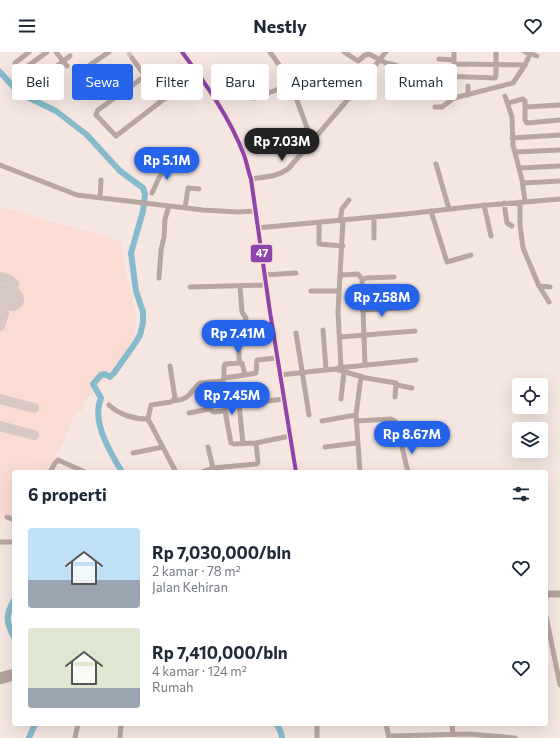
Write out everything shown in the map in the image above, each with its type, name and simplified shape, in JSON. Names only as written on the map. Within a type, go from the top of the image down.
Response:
[{"type":"highway","points":[[548,591],[560,591]]},
{"type":"highway","points":[[548,594],[560,594]]},
{"type":"highway","points":[[0,676],[12,674]]},
{"type":"highway","points":[[0,681],[12,675]]},
{"type":"street","points":[[15,63],[29,52]]},
{"type":"street","points":[[30,64],[47,52]]},
{"type":"street","points":[[56,52],[67,66]]},
{"type":"street","points":[[91,64],[109,52]]},
{"type":"street","points":[[182,52],[191,64]]},
{"type":"street","points":[[270,52],[279,64]]},
{"type":"street","points":[[344,52],[358,61],[364,55],[370,53],[387,64]]},
{"type":"street","points":[[251,179],[267,177],[285,171],[344,104],[386,52]]},
{"type":"street","points":[[454,52],[454,62]]},
{"type":"street","points":[[457,77],[495,78],[496,52]]},
{"type":"street","points":[[457,97],[511,84],[525,65],[528,53],[537,56]]},
{"type":"street","points":[[59,64],[70,56]]},
{"type":"street","points":[[132,58],[141,72]]},
{"type":"street","points":[[439,59],[454,62],[496,65],[525,65]]},
{"type":"street","points":[[141,78],[98,110],[96,112],[98,117],[116,136],[161,101]]},
{"type":"street","points":[[203,81],[219,105],[234,134],[244,155],[251,179],[264,275],[296,470]]},
{"type":"street","points":[[468,86],[468,95]]},
{"type":"street","points":[[505,96],[512,122],[512,138],[523,183],[520,225],[523,248],[549,302]]},
{"type":"street","points":[[508,103],[523,99],[525,101],[526,120],[528,123],[560,120]]},
{"type":"street","points":[[298,100],[312,141]]},
{"type":"street","points":[[435,107],[442,107],[451,100]]},
{"type":"street","points":[[526,107],[560,105]]},
{"type":"street","points":[[512,138],[560,135]]},
{"type":"street","points":[[516,152],[560,150]]},
{"type":"street","points":[[152,193],[166,163]]},
{"type":"street","points":[[436,164],[449,209]]},
{"type":"street","points":[[0,165],[77,195],[184,208],[220,211],[255,211]]},
{"type":"street","points":[[520,168],[560,166]]},
{"type":"street","points":[[100,198],[102,180]]},
{"type":"street","points":[[523,183],[560,181]]},
{"type":"street","points":[[184,208],[188,188],[199,189]]},
{"type":"street","points":[[257,228],[560,199]]},
{"type":"street","points":[[342,399],[343,369],[338,312],[343,246],[342,209],[349,200]]},
{"type":"street","points":[[504,205],[507,223],[512,226]]},
{"type":"street","points":[[159,278],[165,220],[169,206]]},
{"type":"street","points":[[485,207],[491,236]]},
{"type":"street","points":[[434,211],[446,261],[450,262],[471,254]]},
{"type":"street","points":[[374,217],[374,238]]},
{"type":"street","points":[[319,223],[319,244],[343,246]]},
{"type":"street","points":[[264,275],[296,273]]},
{"type":"street","points":[[341,275],[358,274],[362,279],[362,310],[366,364]]},
{"type":"street","points":[[362,279],[394,277]]},
{"type":"street","points":[[190,287],[266,285]]},
{"type":"street","points":[[209,328],[243,326],[246,318],[242,312],[240,286]]},
{"type":"street","points":[[540,286],[550,287]]},
{"type":"street","points":[[311,291],[339,291]]},
{"type":"street","points":[[362,310],[402,308]]},
{"type":"street","points":[[323,330],[326,369]]},
{"type":"street","points":[[340,337],[415,331]]},
{"type":"street","points":[[296,333],[309,415]]},
{"type":"street","points":[[239,347],[239,363]]},
{"type":"street","points":[[175,470],[148,419],[152,405],[188,397],[200,383],[256,373],[256,360],[277,358]]},
{"type":"street","points":[[280,375],[303,371],[343,369],[366,364],[416,360]]},
{"type":"street","points":[[245,375],[243,364],[239,363],[224,365],[223,379],[231,443],[242,444],[290,436]]},
{"type":"street","points":[[170,366],[176,396],[173,401]]},
{"type":"street","points":[[343,369],[361,376],[412,388]]},
{"type":"street","points":[[360,470],[356,418],[361,376]]},
{"type":"street","points":[[395,397],[397,385]]},
{"type":"street","points":[[236,387],[239,404],[242,444]]},
{"type":"street","points":[[239,404],[285,399]]},
{"type":"street","points":[[109,405],[118,412],[129,416],[139,419],[148,419]]},
{"type":"street","points":[[189,412],[210,409],[214,412],[226,411]]},
{"type":"street","points":[[322,422],[356,418],[391,420],[396,422],[408,470]]},
{"type":"street","points":[[208,470],[213,468],[257,464],[256,442]]},
{"type":"street","points":[[325,447],[357,443]]},
{"type":"street","points":[[133,453],[163,447]]},
{"type":"street","points":[[208,447],[213,468]]},
{"type":"street","points":[[51,470],[58,460],[80,470]]},
{"type":"street","points":[[7,517],[12,519]]},
{"type":"street","points":[[0,542],[12,542]]},
{"type":"street","points":[[548,626],[560,685]]},
{"type":"street","points":[[75,738],[78,726]]},
{"type":"street","points":[[120,738],[121,726]]},
{"type":"street","points":[[317,726],[317,738]]},
{"type":"street","points":[[386,726],[389,737],[452,734],[516,738]]},
{"type":"street","points":[[452,726],[452,734]]},
{"type":"shaded area","points":[[0,207],[121,241],[125,270],[135,309],[136,327],[132,341],[123,355],[96,390],[86,399],[82,411],[76,411],[63,443],[46,469],[12,470],[12,518],[2,517],[0,526]]},
{"type":"waterway","points":[[0,72],[19,93],[56,111],[87,135],[120,171],[143,188],[145,194],[143,211],[131,253],[136,291],[143,312],[143,323],[140,335],[114,373],[110,377],[105,374],[101,375],[93,384],[101,398],[98,416],[103,436],[121,470]]},
{"type":"waterway","points":[[12,604],[8,615],[8,623],[12,633]]},
{"type":"waterway","points":[[29,738],[34,726]]},
{"type":"waterway","points":[[278,726],[282,738]]},
{"type":"taxiway","points":[[0,277],[10,280],[14,284],[11,298]]},
{"type":"taxiway","points":[[0,301],[4,313],[0,326]]},
{"type":"taxiway","points":[[0,399],[34,408]]},
{"type":"taxiway","points":[[0,426],[34,435]]},
{"type":"runway","points":[[0,295],[12,299]]},
{"type":"tunnel","points":[[128,52],[132,58]]},
{"type":"transit line","name":"47","points":[[182,52],[225,115],[244,155],[251,179],[270,312],[296,470]]}]
